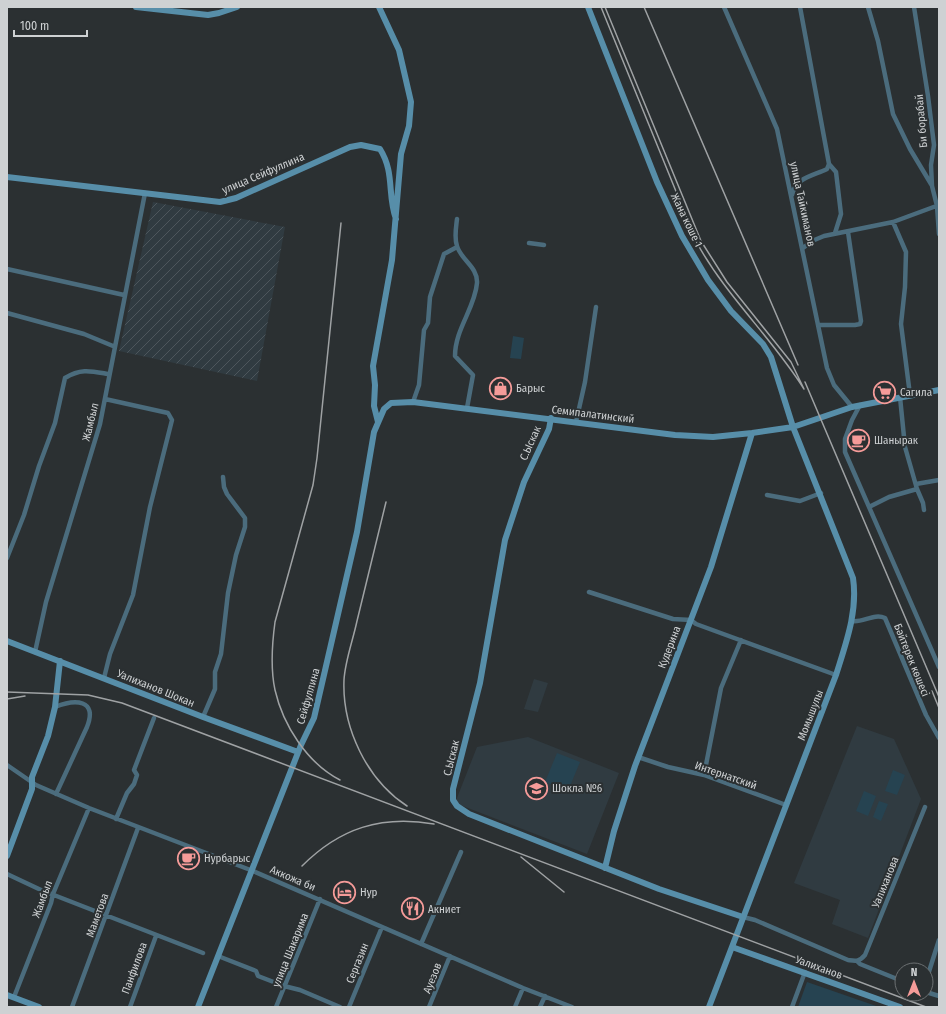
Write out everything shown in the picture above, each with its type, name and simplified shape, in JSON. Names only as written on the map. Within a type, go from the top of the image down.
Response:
[{"type":"street","points":[[136,7],[208,15],[220,13],[236,7]]},
{"type":"street","name":"улица Сейфуллина","points":[[378,422],[374,406],[375,384],[372,366],[392,260],[401,154],[409,126],[411,102],[399,50],[379,7]]},
{"type":"street","name":"Жана коше 1","points":[[588,7],[657,182],[682,236],[708,280],[731,311],[763,344],[771,358],[793,427]]},
{"type":"street","name":"улица Тайкиманов","points":[[724,7],[777,129],[827,368],[834,385],[852,407]]},
{"type":"street","points":[[792,198],[794,188],[801,180],[827,169],[828,164],[800,7]]},
{"type":"street","points":[[868,7],[878,41],[893,114],[910,149],[932,186]]},
{"type":"street","name":"Би борабай","points":[[914,7],[934,145],[931,165],[932,186],[938,206],[939,234]]},
{"type":"street","name":"улица Сейфуллина","points":[[7,177],[220,202],[236,198],[297,169],[350,147],[361,145],[380,149],[387,160],[390,171],[391,207],[396,219]]},
{"type":"street","points":[[828,164],[836,172],[841,214],[834,233]]},
{"type":"street","name":"Жамбыл","points":[[35,652],[46,602],[100,424],[113,346],[144,193]]},
{"type":"street","points":[[803,248],[812,240],[834,233],[848,232],[893,222],[938,206]]},
{"type":"street","points":[[457,219],[455,235],[457,247],[477,276],[475,291],[455,346],[454,356],[473,375],[467,408]]},
{"type":"street","points":[[893,222],[906,252],[905,287],[901,324],[910,395]]},
{"type":"street","points":[[818,325],[855,325],[860,324],[861,321],[848,232]]},
{"type":"street","points":[[529,243],[544,245]]},
{"type":"street","points":[[413,402],[419,385],[424,330],[428,323],[430,297],[444,254],[457,247]]},
{"type":"street","points":[[7,269],[124,295]]},
{"type":"street","points":[[576,422],[585,382],[596,306]]},
{"type":"street","points":[[7,313],[84,334],[113,346]]},
{"type":"street","points":[[7,558],[55,423],[65,378],[76,372],[87,371],[108,374]]},
{"type":"street","name":"Семипалатинский","points":[[391,403],[413,402],[551,418],[675,435],[713,437],[793,427],[852,407],[939,390]]},
{"type":"street","points":[[900,397],[905,447],[924,510]]},
{"type":"street","points":[[104,678],[110,654],[133,595],[150,507],[172,420],[168,413],[105,399]]},
{"type":"street","name":"Сейфуллина","points":[[198,1007],[253,871],[298,752],[314,718],[357,532],[367,469],[378,422],[384,409],[391,403]]},
{"type":"street","points":[[860,405],[845,439],[845,452],[939,667]]},
{"type":"street","name":"С.Ыскак","points":[[551,418],[549,429],[524,482],[505,540],[480,683],[452,795],[458,806],[463,811],[659,889],[743,917]]},
{"type":"street","name":"Момышулы","points":[[709,1007],[836,675],[852,621],[855,590],[853,578],[821,493],[793,427]]},
{"type":"street","name":"Кудерина","points":[[605,868],[614,831],[638,757],[711,567],[752,433]]},
{"type":"street","points":[[203,717],[215,689],[215,672],[221,654],[228,593],[236,554],[245,527],[244,518],[227,494],[224,487],[223,477]]},
{"type":"street","points":[[916,484],[939,480]]},
{"type":"street","points":[[869,507],[889,497],[917,490]]},
{"type":"street","points":[[767,496],[800,501],[821,493]]},
{"type":"street","points":[[589,592],[673,619],[691,620],[696,624],[836,675]]},
{"type":"street","name":"Бәйтерек көшесі","points":[[852,621],[880,617],[886,620],[926,715],[939,738]]},
{"type":"street","points":[[704,775],[721,688],[741,640]]},
{"type":"street","name":"Уалиханов Шокан","points":[[7,641],[298,752]]},
{"type":"street","points":[[7,856],[32,789],[35,765],[48,736],[55,707],[60,661]]},
{"type":"street","points":[[55,707],[73,701],[81,702],[88,708],[90,716],[87,727],[56,794]]},
{"type":"street","points":[[116,819],[126,793],[134,784],[137,775],[134,770],[154,718]]},
{"type":"street","name":"Интернатский","points":[[638,757],[668,767],[704,775],[786,804]]},
{"type":"street","name":"Аккожа би","points":[[7,765],[32,782],[56,794],[138,828],[253,871],[523,988],[572,1007]]},
{"type":"street","name":"Уалиханова","points":[[858,961],[865,955],[925,807]]},
{"type":"street","name":"Жамбыл","points":[[14,997],[51,903],[53,894],[89,808]]},
{"type":"street","name":"Маметова","points":[[72,1007],[138,828]]},
{"type":"street","points":[[421,944],[461,852]]},
{"type":"street","points":[[7,874],[156,936],[203,953]]},
{"type":"street","name":"улица Шакарима","points":[[276,1007],[320,899]]},
{"type":"street","points":[[743,917],[755,920],[848,960],[858,961],[860,964],[894,978]]},
{"type":"street","name":"Сергазин","points":[[349,1007],[382,926]]},
{"type":"street","name":"Панфилова","points":[[130,1007],[156,936]]},
{"type":"street","points":[[932,962],[939,940]]},
{"type":"street","name":"Уалиханов","points":[[732,948],[805,972],[900,1007]]},
{"type":"street","points":[[218,956],[256,971],[258,976],[284,986],[300,990],[340,1007]]},
{"type":"street","name":"Ауезов","points":[[430,1007],[450,956]]},
{"type":"street","points":[[792,1007],[805,972]]},
{"type":"street","points":[[515,1007],[523,988]]},
{"type":"street","points":[[7,994],[39,1007]]},
{"type":"street","points":[[540,1007],[545,996]]},
{"type":"shaded area","points":[[153,202],[285,227],[257,381],[119,351]]},
{"type":"shaded area","points":[[513,336],[524,338],[521,359],[510,358]]},
{"type":"shaded area","points":[[534,679],[548,683],[538,712],[524,709]]},
{"type":"shaded area","points":[[857,726],[894,739],[921,799],[868,938],[832,924],[840,900],[794,883]]},
{"type":"shaded area","name":"Шокла №6","points":[[528,737],[619,773],[587,854],[455,803],[477,747]]},
{"type":"shaded area","points":[[557,753],[580,762],[568,791],[545,782]]},
{"type":"shaded area","points":[[893,770],[905,775],[897,795],[885,791]]},
{"type":"shaded area","points":[[864,791],[876,796],[868,816],[856,811]]},
{"type":"shaded area","points":[[879,801],[888,804],[881,821],[873,817]]},
{"type":"shaded area","points":[[807,982],[879,1007],[798,1007]]},
{"type":"railway","points":[[601,7],[697,243],[721,281],[778,352],[804,389],[791,362],[727,282],[701,241],[605,7]]},
{"type":"railway","points":[[644,7],[798,365]]},
{"type":"railway","points":[[340,780],[317,764],[298,742],[290,729],[275,690],[272,673],[272,656],[275,622],[313,485],[341,223]]},
{"type":"railway","points":[[805,382],[939,697]]},
{"type":"railway","points":[[386,502],[346,665],[344,698],[347,716],[353,734],[369,767],[380,782],[407,806]]},
{"type":"railway","points":[[932,691],[939,708]]},
{"type":"railway","points":[[7,692],[88,695],[122,703],[926,1007]]},
{"type":"railway","points":[[7,699],[25,696]]},
{"type":"railway","points":[[302,866],[331,842],[362,827],[396,821],[434,824]]},
{"type":"railway","points":[[521,857],[564,892]]},
{"type":"place","name":"Барыс","points":[[501,388]]},
{"type":"place","name":"Сагила","points":[[884,392]]},
{"type":"place","name":"Шанырак","points":[[858,440]]},
{"type":"place","name":"Шокла №6","points":[[537,788]]},
{"type":"place","name":"Нурбарыс","points":[[188,858]]},
{"type":"place","name":"Нур","points":[[345,892]]},
{"type":"place","name":"Акниет","points":[[413,909]]}]
